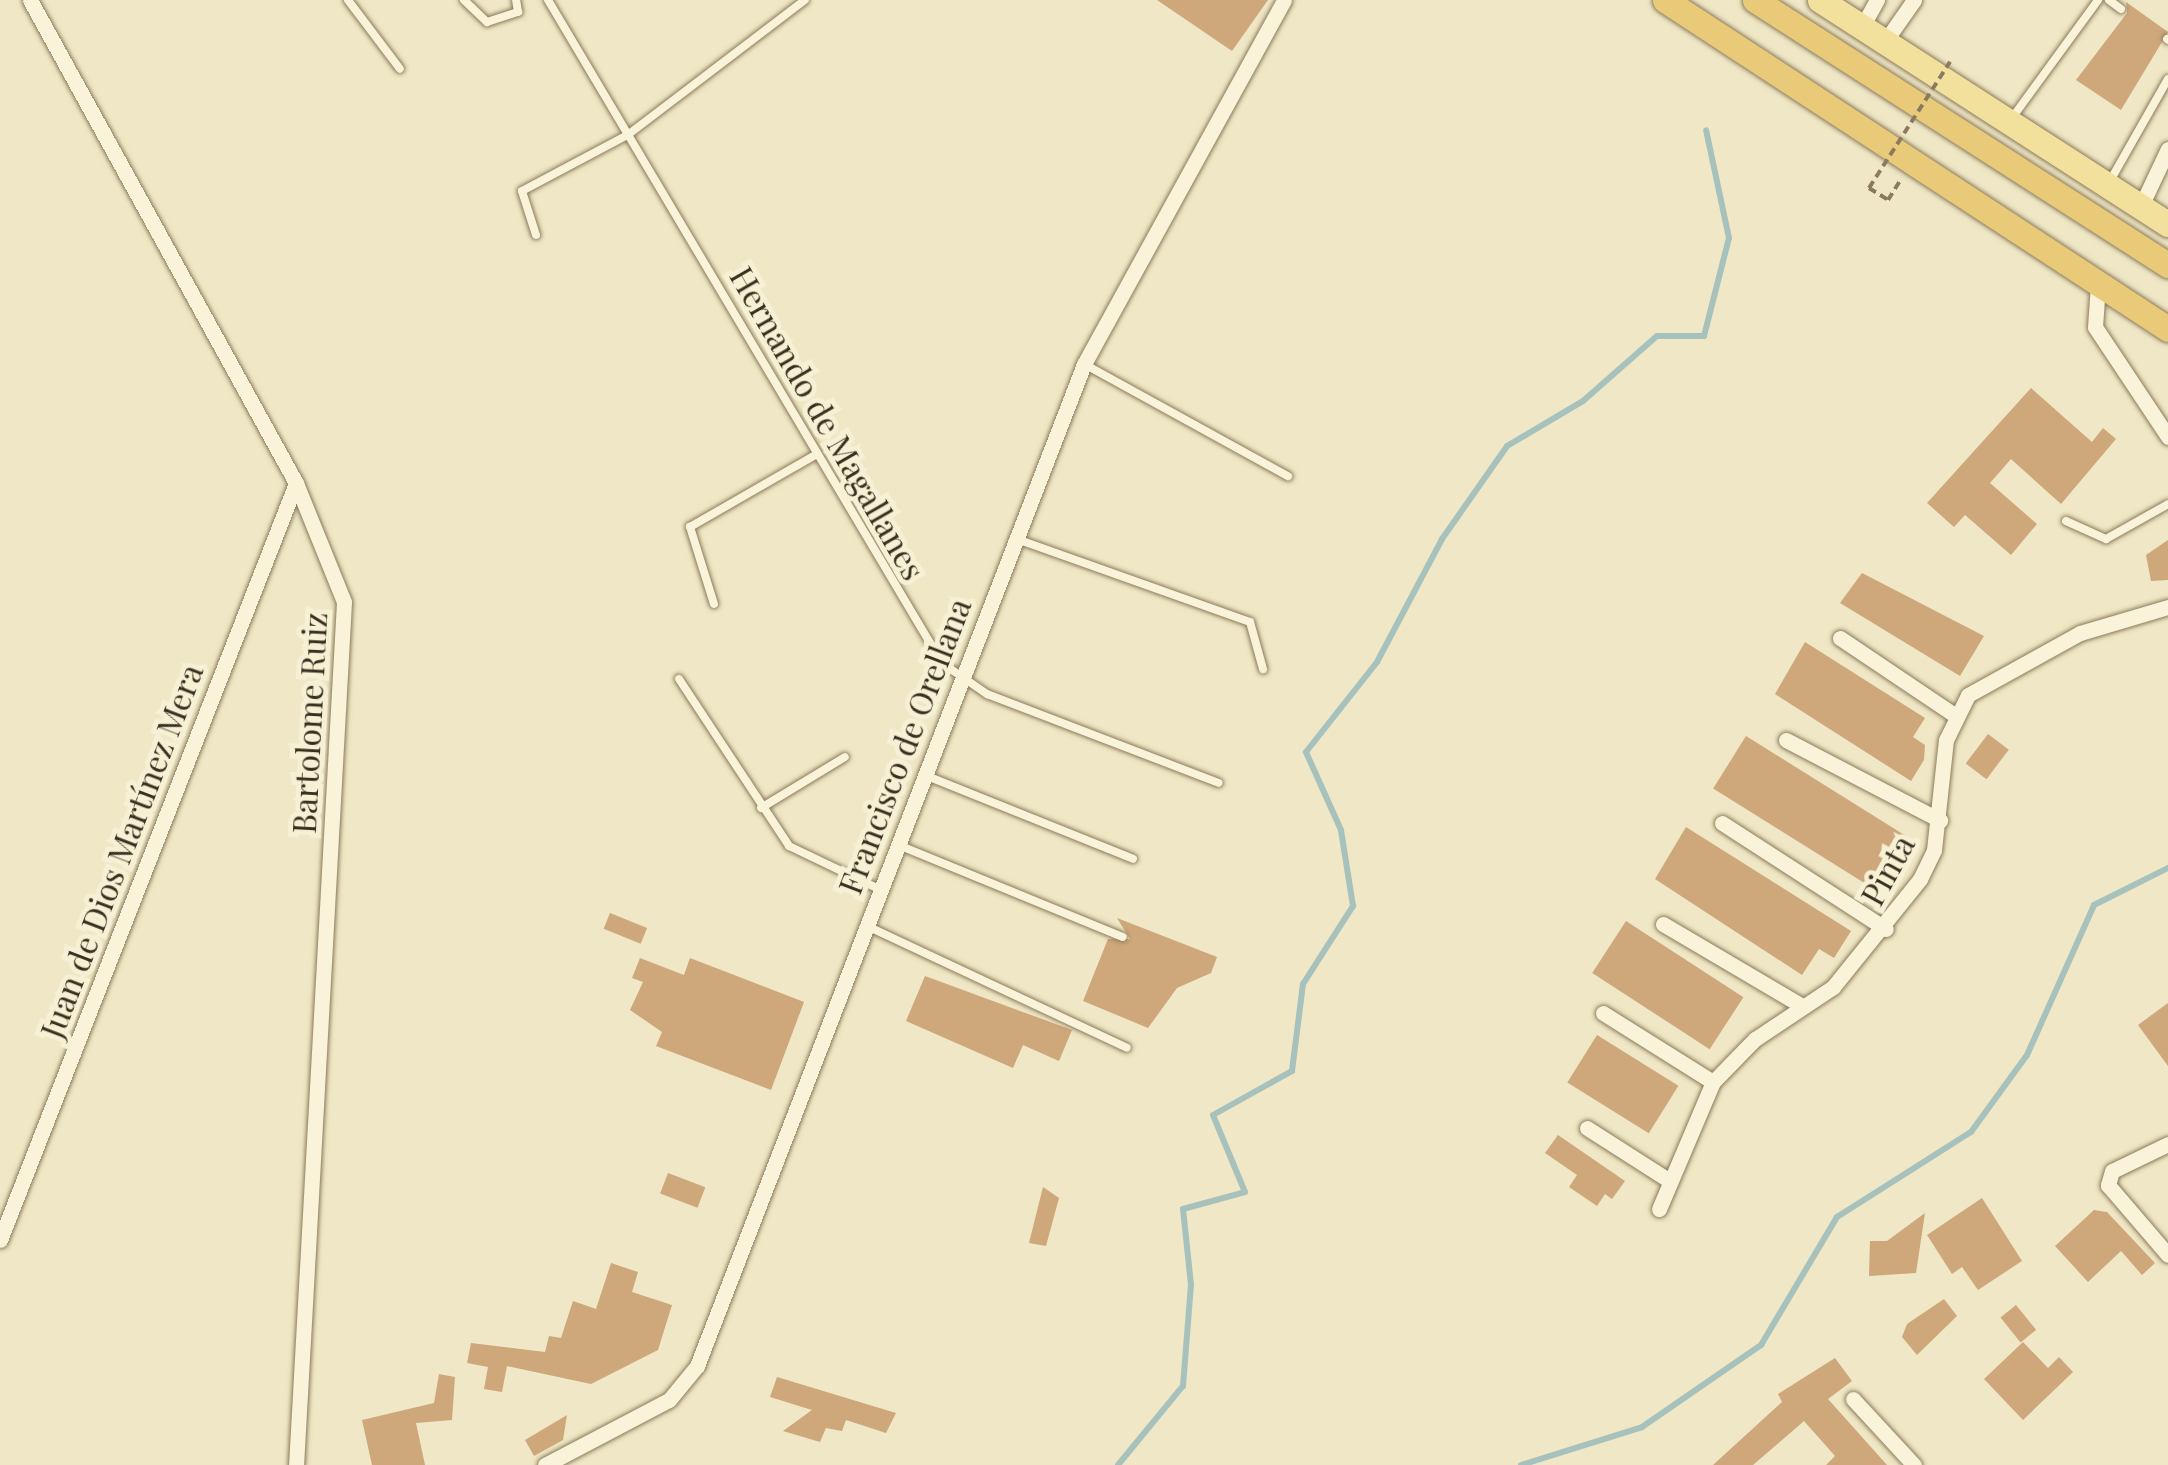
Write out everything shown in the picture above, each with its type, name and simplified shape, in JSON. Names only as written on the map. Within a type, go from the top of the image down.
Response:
[{"type":"highway","points":[[1665,0],[1910,166],[2168,328]]},
{"type":"highway","points":[[1755,0],[2168,265]]},
{"type":"main road","points":[[1820,0],[2168,224]]},
{"type":"street","name":"Bartolome Ruiz","points":[[30,0],[296,484],[344,602],[296,1465]]},
{"type":"street","name":"Francisco de Orellana","points":[[545,1465],[669,1400],[697,1366],[1013,537],[1084,364],[1284,0]]},
{"type":"street","points":[[1864,26],[1877,0]]},
{"type":"street","points":[[1890,0],[1899,16]]},
{"type":"street","points":[[1886,40],[1899,16],[1914,0]]},
{"type":"street","points":[[2141,206],[2168,149]]},
{"type":"street","points":[[2098,285],[2094,327],[2168,437]]},
{"type":"street","name":"Juan de Dios Martínez Mera","points":[[0,1240],[296,484]]},
{"type":"street","points":[[1840,638],[1954,714],[2010,665],[2168,608]]},
{"type":"street","name":"Pinta","points":[[1659,1209],[1713,1082],[1886,928],[1920,879],[1940,820],[1954,714]]},
{"type":"street","points":[[1786,740],[1940,820]]},
{"type":"street","points":[[1722,824],[1886,928]]},
{"type":"street","points":[[1663,924],[1802,1006]]},
{"type":"street","points":[[1604,1013],[1713,1082]]},
{"type":"street","points":[[1587,1128],[1670,1181]]},
{"type":"street","points":[[2168,1144],[2112,1171],[2108,1185],[2168,1254]]},
{"type":"street","points":[[0,1203],[11,1218]]},
{"type":"street","points":[[1853,1399],[1914,1465]]},
{"type":"lane","points":[[348,0],[400,69]]},
{"type":"lane","points":[[464,0],[487,22],[518,12],[516,0]]},
{"type":"lane","name":"Hernando de Magallanes","points":[[548,0],[929,644],[987,694],[1219,784]]},
{"type":"lane","points":[[536,236],[522,191],[629,134],[805,0]]},
{"type":"lane","points":[[2010,120],[2098,0]]},
{"type":"lane","points":[[2108,0],[2121,10]]},
{"type":"lane","points":[[2108,185],[2168,79]]},
{"type":"lane","points":[[1084,364],[1288,476]]},
{"type":"lane","points":[[714,604],[690,527],[817,454]]},
{"type":"lane","points":[[2066,520],[2106,539],[2168,504]]},
{"type":"lane","points":[[1013,537],[1250,622],[1263,668]]},
{"type":"lane","points":[[678,680],[761,808],[818,867],[879,889]]},
{"type":"lane","points":[[761,808],[845,757]]},
{"type":"lane","points":[[923,774],[1133,858]]},
{"type":"lane","points":[[896,844],[1123,937]]},
{"type":"lane","points":[[865,925],[1126,1048]]},
{"type":"path","points":[[1910,166],[1888,200],[1870,188],[1950,62]]},
{"type":"building","points":[[1157,0],[1268,0],[1232,51]]},
{"type":"building","points":[[2126,2],[2168,32],[2121,110],[2076,80],[2127,13]]},
{"type":"building","points":[[2031,388],[2092,442],[2103,428],[2116,439],[2061,504],[2011,459],[1990,483],[2037,524],[2011,555],[1965,515],[1954,527],[1927,503]]},
{"type":"building","points":[[2168,540],[2168,580],[2151,581],[2146,555]]},
{"type":"building","points":[[1862,573],[1984,636],[1960,676],[1840,603]]},
{"type":"building","points":[[1805,642],[1925,718],[1913,737],[1925,745],[1924,760],[1911,781],[1775,694]]},
{"type":"building","points":[[1988,734],[2009,750],[1986,779],[1966,764]]},
{"type":"building","points":[[1746,736],[1909,838],[1876,890],[1713,789]]},
{"type":"building","points":[[1686,827],[1851,931],[1834,958],[1819,949],[1802,975],[1655,879]]},
{"type":"building","points":[[610,913],[647,928],[641,944],[604,929]]},
{"type":"building","points":[[1117,918],[1217,957],[1211,973],[1177,988],[1148,1028],[1083,1001],[1108,939],[1130,939]]},
{"type":"building","points":[[1626,921],[1743,997],[1710,1049],[1592,973]]},
{"type":"building","points":[[640,958],[684,975],[690,958],[804,1002],[771,1090],[656,1046],[662,1032],[630,1010],[643,982],[632,978]]},
{"type":"building","points":[[925,976],[1072,1030],[1059,1061],[1023,1045],[1013,1068],[906,1021]]},
{"type":"building","points":[[2168,1003],[2168,1066],[2138,1025]]},
{"type":"building","points":[[1597,1035],[1678,1086],[1649,1133],[1567,1082]]},
{"type":"building","points":[[1558,1135],[1625,1181],[1612,1199],[1605,1194],[1597,1206],[1569,1187],[1577,1175],[1545,1153]]},
{"type":"building","points":[[668,1173],[705,1187],[697,1208],[660,1194]]},
{"type":"building","points":[[1043,1187],[1059,1198],[1046,1246],[1029,1243]]},
{"type":"building","points":[[1982,1198],[2022,1261],[1978,1290],[1962,1267],[1952,1274],[1927,1235]]},
{"type":"building","points":[[2094,1210],[2107,1212],[2155,1263],[2142,1275],[2121,1251],[2088,1282],[2055,1246]]},
{"type":"building","points":[[1925,1213],[1916,1273],[1869,1276],[1870,1241],[1887,1241]]},
{"type":"building","points":[[611,1263],[638,1272],[632,1292],[672,1305],[658,1350],[591,1384],[507,1366],[502,1392],[484,1389],[488,1367],[467,1363],[471,1343],[545,1352],[549,1336],[561,1338],[573,1301],[596,1309]]},
{"type":"building","points":[[1944,1299],[1957,1316],[1917,1355],[1902,1337],[1907,1324]]},
{"type":"building","points":[[2016,1305],[2036,1330],[2021,1342],[2000,1318]]},
{"type":"building","points":[[2023,1342],[2048,1368],[2059,1357],[2073,1372],[2023,1420],[1984,1379]]},
{"type":"building","points":[[1835,1358],[1852,1381],[1828,1399],[1887,1465],[1826,1465],[1835,1456],[1804,1421],[1753,1465],[1713,1465],[1782,1402],[1778,1394]]},
{"type":"building","points":[[439,1374],[455,1377],[452,1420],[416,1423],[425,1465],[372,1465],[362,1420],[434,1403]]},
{"type":"building","points":[[777,1377],[896,1413],[886,1433],[846,1420],[842,1431],[826,1428],[820,1442],[783,1431],[812,1410],[770,1397]]},
{"type":"building","points":[[567,1415],[563,1440],[534,1456],[525,1440]]},
{"type":"waterway","points":[[1118,1465],[1183,1386],[1191,1285],[1183,1209],[1245,1192],[1213,1115],[1292,1071],[1303,984],[1353,906],[1341,830],[1306,752],[1377,662],[1442,539],[1507,446],[1583,401],[1657,336],[1704,336],[1729,238],[1706,130]]},
{"type":"waterway","points":[[1521,1465],[1642,1427],[1761,1345],[1837,1217],[1971,1132],[2027,1055],[2094,905],[2168,868]]}]
